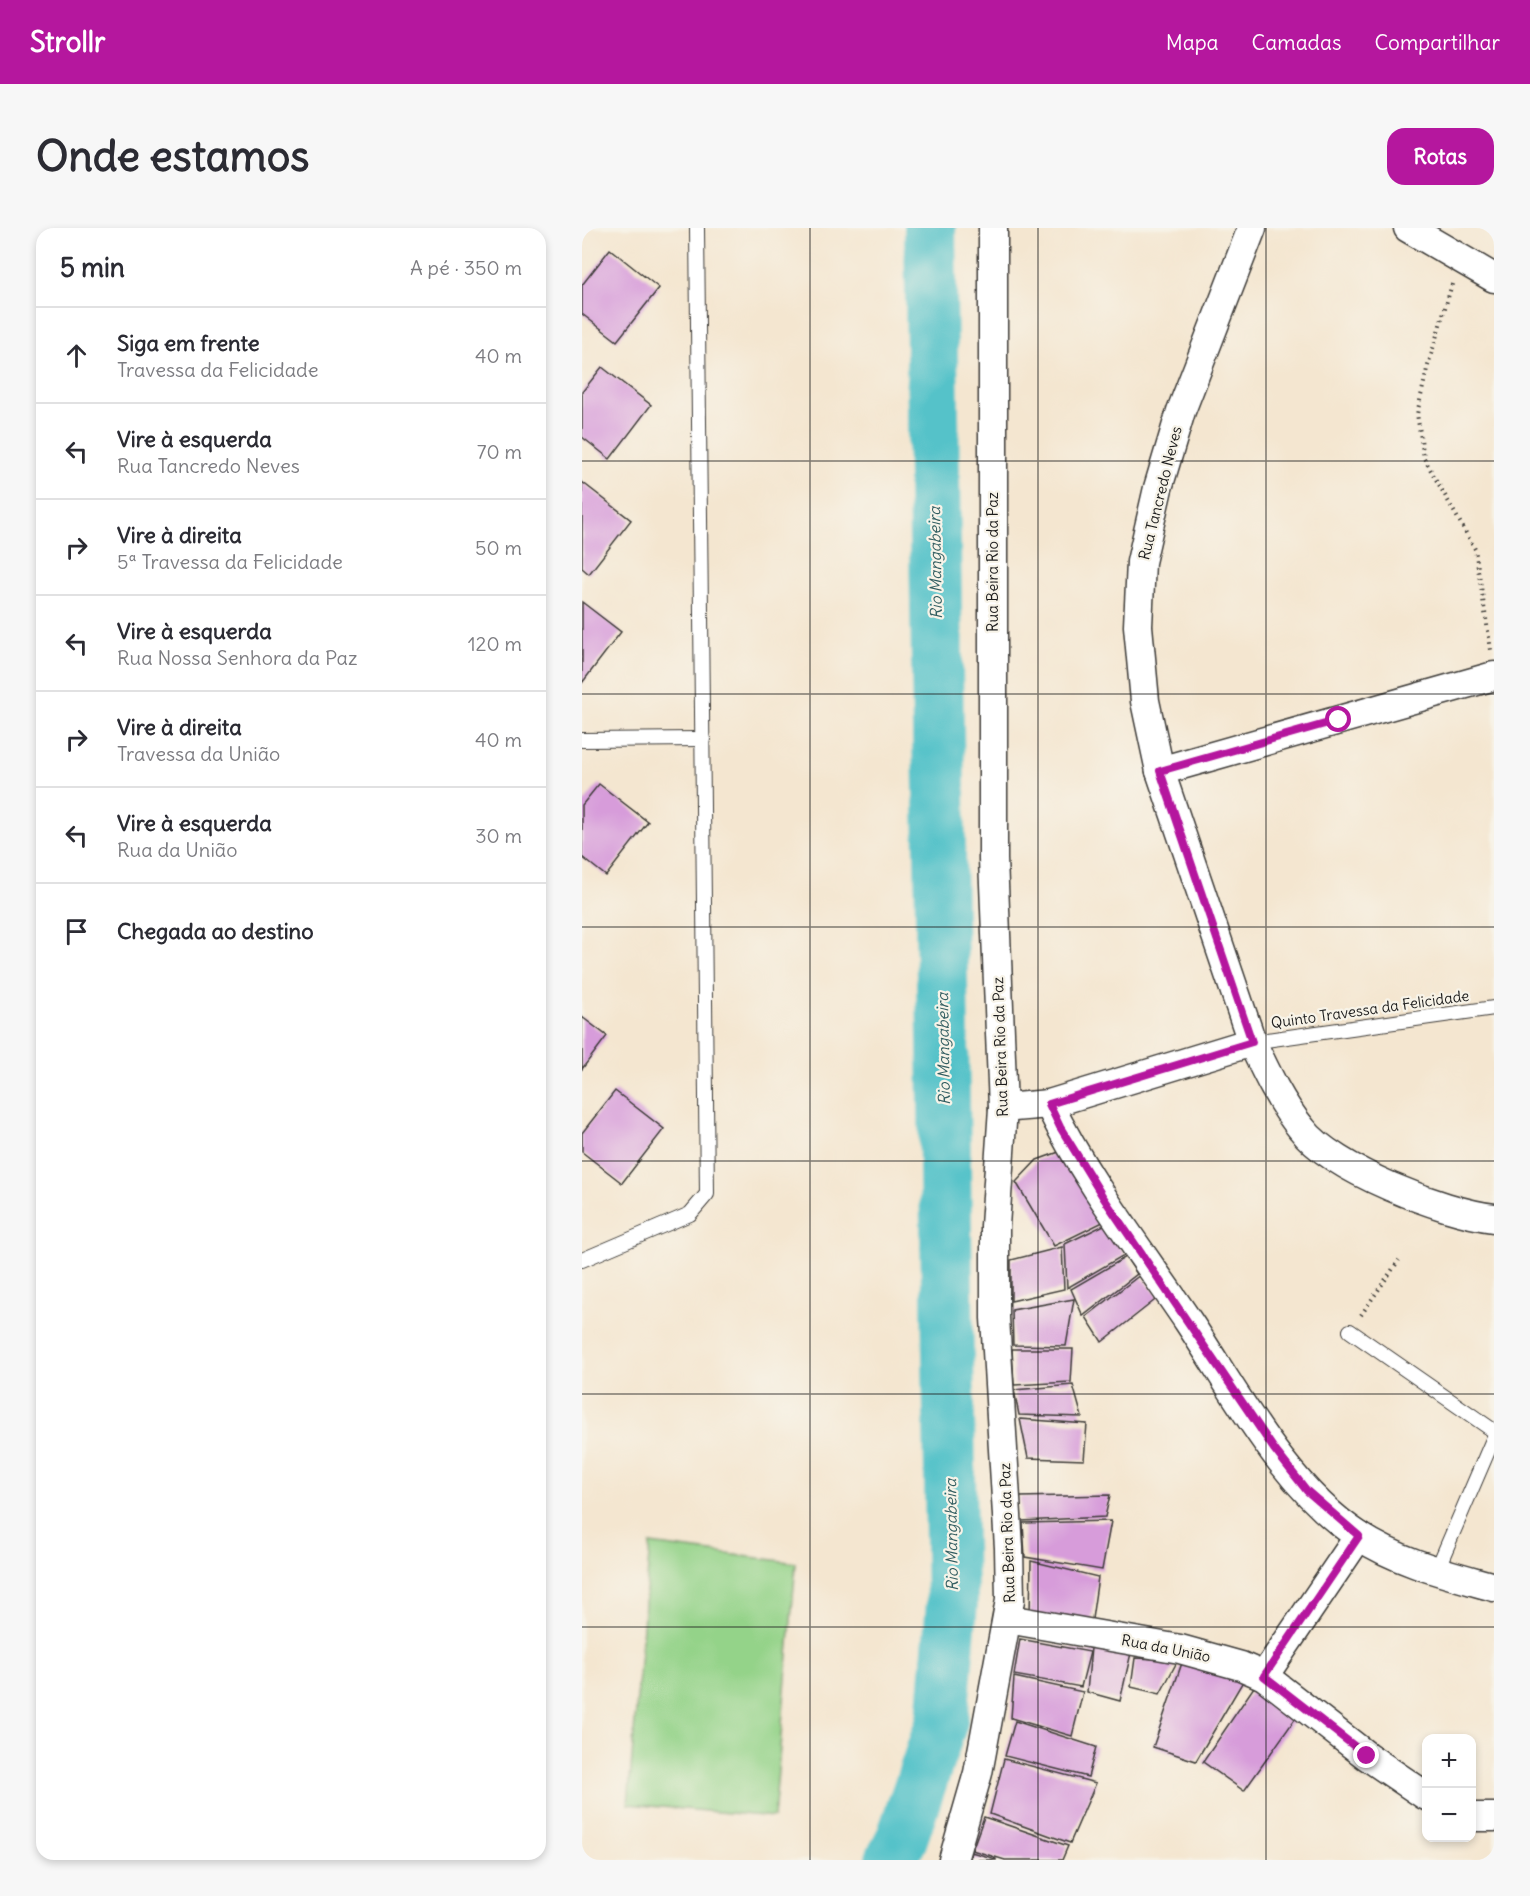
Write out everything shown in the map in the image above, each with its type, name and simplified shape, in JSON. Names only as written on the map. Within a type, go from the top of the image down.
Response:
[{"type":"street","name":"Rua Beira Rio da Paz","points":[[953,1860],[978,1773],[1008,1619],[1010,1548],[995,1307],[995,1226],[1003,1108],[993,859],[993,228]]},
{"type":"street","name":"Rua Tancredo Neves","points":[[1252,228],[1181,411],[1158,488],[1141,562],[1138,599],[1139,663],[1160,771],[1252,1042],[1266,1073],[1302,1131],[1323,1148],[1371,1178],[1434,1203],[1494,1218]]},
{"type":"street","points":[[1408,228],[1494,278]]},
{"type":"street","points":[[1160,771],[1493,667]]},
{"type":"street","points":[[1003,1108],[1049,1104],[1252,1042]]},
{"type":"street","points":[[1049,1104],[1060,1127],[1103,1197],[1255,1424],[1307,1491],[1359,1536],[1437,1572],[1494,1587]]},
{"type":"street","points":[[1264,1676],[1359,1536]]},
{"type":"street","name":"Rua da União","points":[[1008,1619],[1180,1648],[1218,1658],[1264,1676],[1367,1756],[1422,1793]]},
{"type":"street","points":[[1476,1817],[1494,1817]]},
{"type":"lane","points":[[582,1260],[690,1214],[707,1194],[697,228]]},
{"type":"lane","points":[[582,740],[703,739]]},
{"type":"lane","name":"Quinto Travessa da Felicidade","points":[[1252,1042],[1494,1008]]},
{"type":"lane","points":[[1350,1331],[1494,1431]]},
{"type":"lane","points":[[1437,1572],[1494,1437]]},
{"type":"path","points":[[1460,258],[1427,369],[1417,414],[1424,458],[1475,549],[1493,667]]},
{"type":"path","points":[[1350,1331],[1399,1260]]},
{"type":"green space","points":[[650,1544],[796,1563],[774,1817],[628,1804]]},
{"type":"building","points":[[610,249],[659,288],[617,341],[582,314],[582,285]]},
{"type":"building","points":[[602,367],[651,405],[610,459],[582,437],[582,392]]},
{"type":"building","points":[[582,482],[631,520],[589,574],[582,568]]},
{"type":"building","points":[[582,602],[621,632],[582,683]]},
{"type":"building","points":[[599,784],[648,822],[606,876],[582,857],[582,805]]},
{"type":"building","points":[[582,1017],[607,1036],[582,1069]]},
{"type":"building","points":[[615,1091],[664,1129],[622,1183],[582,1152],[582,1133]]},
{"type":"building","points":[[1059,1152],[1105,1221],[1054,1246],[1016,1182],[1037,1160]]},
{"type":"building","points":[[1108,1223],[1124,1255],[1067,1288],[1065,1244]]},
{"type":"building","points":[[1062,1247],[1064,1289],[1011,1301],[1011,1260]]},
{"type":"building","points":[[1126,1257],[1137,1274],[1083,1316],[1071,1289]]},
{"type":"building","points":[[1140,1275],[1159,1297],[1102,1342],[1086,1317]]},
{"type":"building","points":[[1074,1299],[1066,1346],[1013,1345],[1012,1310]]},
{"type":"building","points":[[1012,1349],[1073,1349],[1071,1382],[1014,1385]]},
{"type":"building","points":[[1073,1385],[1082,1417],[1019,1415],[1014,1390]]},
{"type":"building","points":[[1020,1419],[1087,1424],[1084,1460],[1028,1458]]},
{"type":"building","points":[[1110,1495],[1105,1517],[1021,1521],[1020,1497]]},
{"type":"building","points":[[1111,1521],[1102,1570],[1025,1557],[1023,1523]]},
{"type":"building","points":[[1031,1561],[1098,1577],[1091,1626],[1030,1616]]},
{"type":"building","points":[[1020,1639],[1090,1652],[1081,1687],[1014,1675]]},
{"type":"building","points":[[1091,1648],[1131,1653],[1120,1701],[1087,1692]]},
{"type":"building","points":[[1135,1658],[1178,1660],[1160,1694],[1131,1687]]},
{"type":"building","points":[[1183,1660],[1245,1678],[1196,1761],[1153,1747]]},
{"type":"building","points":[[1014,1677],[1083,1692],[1072,1736],[1011,1718]]},
{"type":"building","points":[[1258,1681],[1300,1712],[1244,1791],[1203,1762]]},
{"type":"building","points":[[1015,1721],[1096,1747],[1088,1777],[1005,1756]]},
{"type":"building","points":[[1004,1759],[1096,1783],[1070,1843],[990,1814]]},
{"type":"building","points":[[984,1817],[1068,1846],[1062,1860],[1005,1860],[972,1850]]},
{"type":"building","points":[[971,1852],[996,1859],[996,1860],[970,1860]]},
{"type":"waterway","name":"Rio Mangabeira","points":[[891,1860],[902,1838],[942,1721],[952,1603],[930,228]]},
{"type":"route","points":[[1339,720],[1160,771],[1252,1042],[1049,1104],[1082,1165],[1243,1406],[1307,1491],[1359,1536],[1264,1676],[1367,1756]]}]
